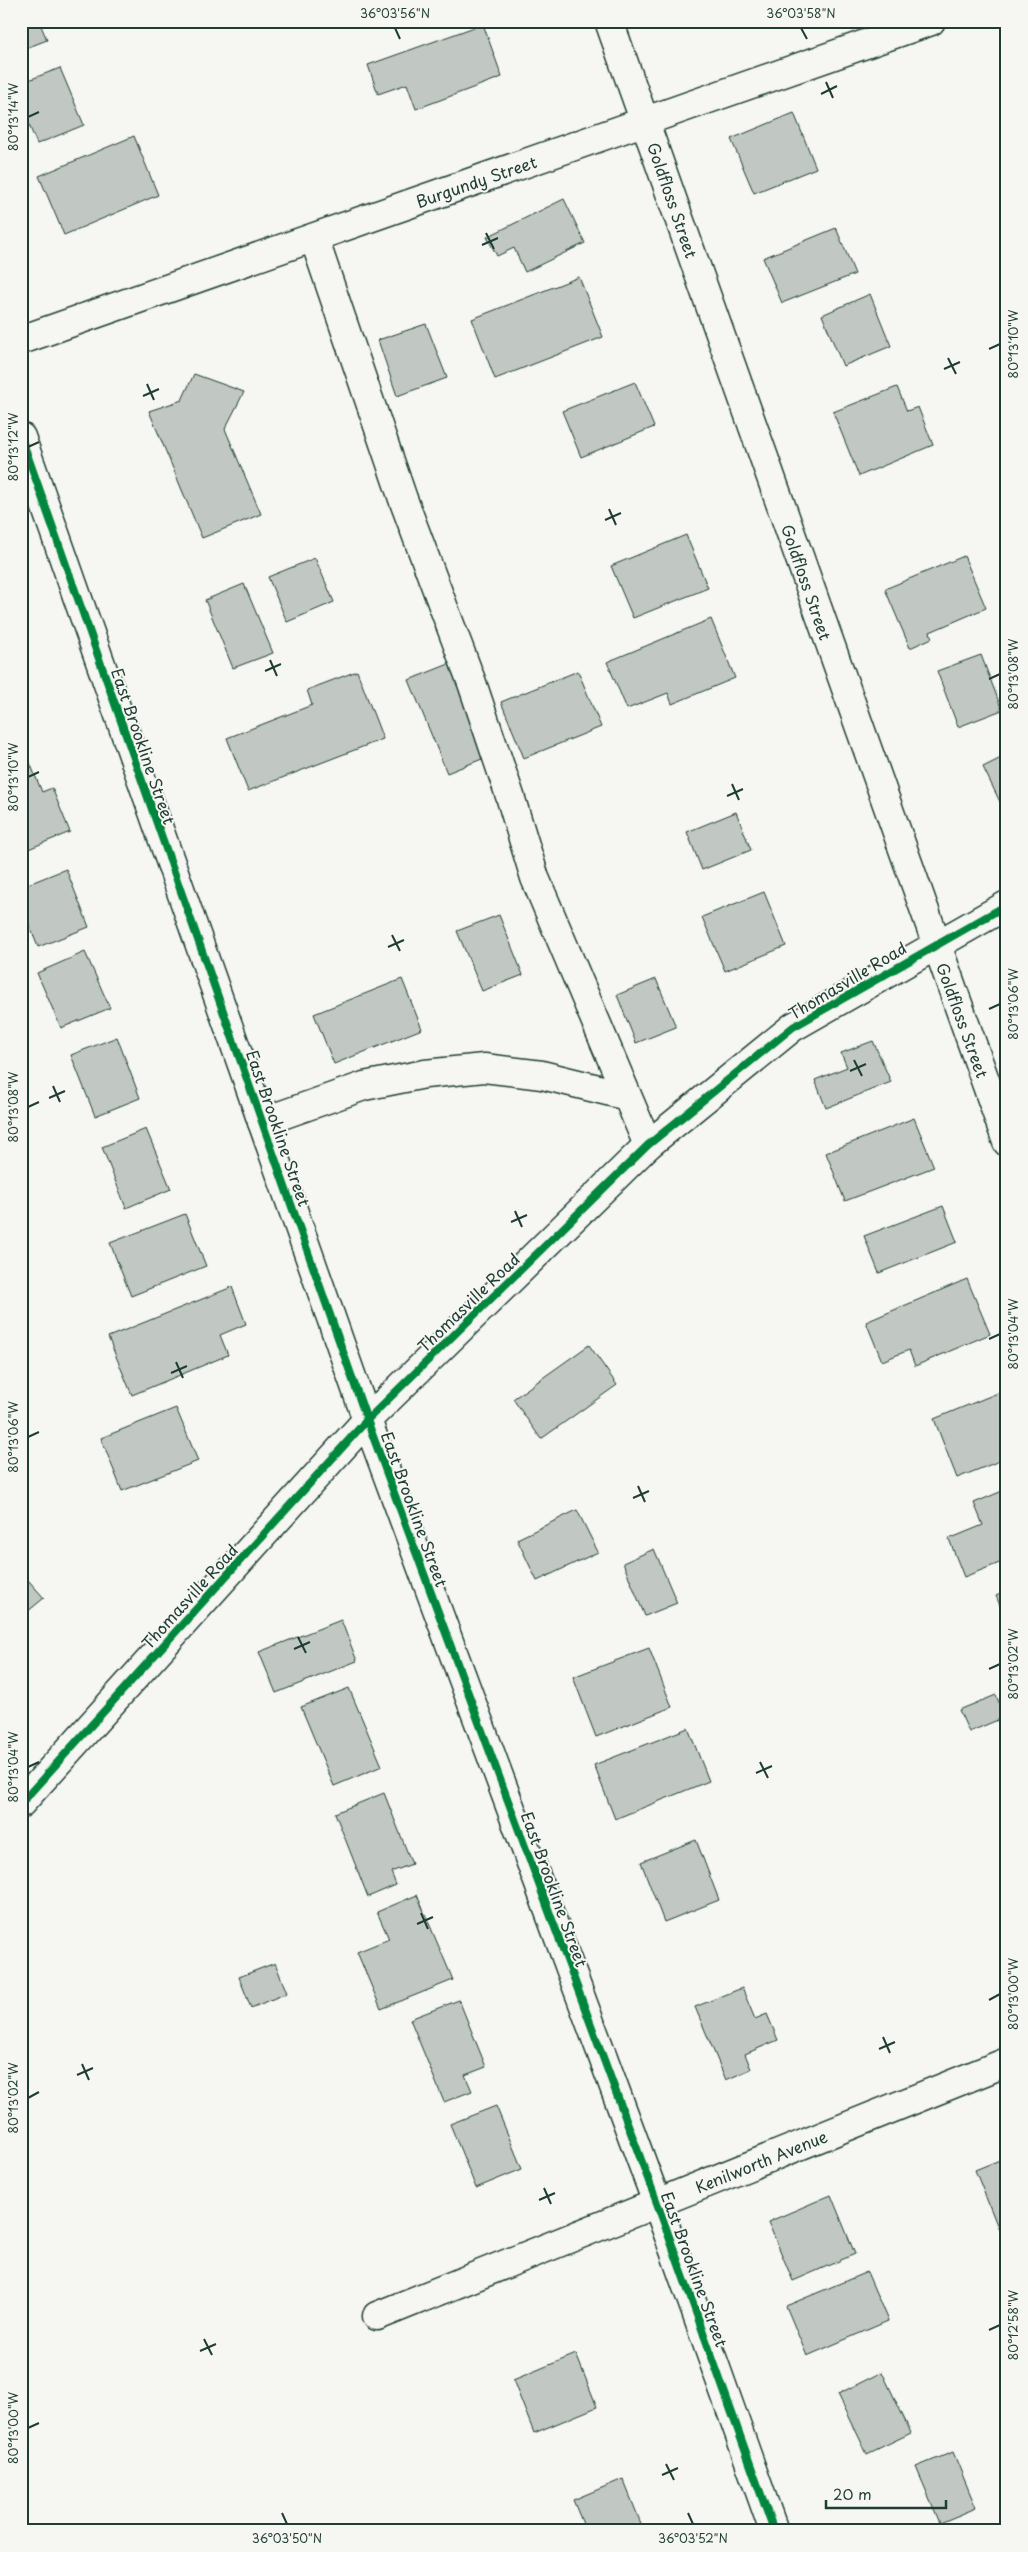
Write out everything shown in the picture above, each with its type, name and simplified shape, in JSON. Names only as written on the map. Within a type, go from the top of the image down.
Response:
[{"type":"street","name":"Goldfloss Street","points":[[610,21],[935,944],[1007,1142]]},
{"type":"street","name":"Burgundy Street","points":[[21,340],[931,21]]},
{"type":"street","points":[[314,238],[403,498],[472,683],[510,796],[534,878],[648,1145]]},
{"type":"street","name":"East Brookline Street","points":[[21,437],[367,1420],[657,2203],[774,2531]]},
{"type":"street","name":"Thomasville Road","points":[[21,1803],[367,1420],[648,1145],[793,1027],[935,944],[1007,905]]},
{"type":"street","points":[[262,1122],[364,1086],[425,1074],[484,1068],[542,1075],[627,1096]]},
{"type":"street","name":"Kenilworth Avenue","points":[[377,2316],[1007,2062]]},
{"type":"building","points":[[21,21],[39,21],[47,40],[21,50]]},
{"type":"building","points":[[483,24],[502,77],[416,109],[407,84],[378,94],[368,65]]},
{"type":"building","points":[[60,68],[84,125],[37,144],[21,106],[21,83]]},
{"type":"building","points":[[794,113],[816,168],[754,193],[731,139]]},
{"type":"building","points":[[134,136],[158,195],[64,235],[39,176]]},
{"type":"building","points":[[564,199],[585,243],[525,272],[514,248],[497,256],[487,237]]},
{"type":"building","points":[[836,228],[855,274],[782,303],[763,258]]},
{"type":"building","points":[[579,277],[603,337],[495,379],[472,319]]},
{"type":"building","points":[[870,294],[891,346],[843,366],[822,315]]},
{"type":"building","points":[[426,324],[447,378],[397,396],[378,340]]},
{"type":"building","points":[[194,374],[244,392],[225,429],[261,514],[202,538],[149,411],[182,400]]},
{"type":"building","points":[[635,382],[654,427],[581,457],[562,411]]},
{"type":"building","points":[[897,387],[907,411],[918,407],[933,445],[859,476],[833,412]]},
{"type":"building","points":[[686,535],[708,588],[633,618],[611,566]]},
{"type":"building","points":[[964,556],[986,608],[930,632],[932,638],[910,648],[885,589]]},
{"type":"building","points":[[315,558],[334,602],[287,622],[268,577]]},
{"type":"building","points":[[244,584],[273,653],[233,668],[205,600]]},
{"type":"building","points":[[711,619],[735,678],[672,704],[668,693],[627,709],[607,662]]},
{"type":"building","points":[[981,655],[1002,710],[958,727],[937,671]]},
{"type":"building","points":[[449,664],[487,757],[447,773],[409,680]]},
{"type":"building","points":[[357,671],[383,739],[248,791],[227,738],[312,705],[307,690]]},
{"type":"building","points":[[578,671],[601,727],[524,758],[501,702]]},
{"type":"building","points":[[23,746],[42,792],[52,788],[70,832],[21,852]]},
{"type":"building","points":[[1007,755],[1007,808],[1004,810],[983,767]]},
{"type":"building","points":[[736,812],[751,850],[702,870],[687,832]]},
{"type":"building","points":[[66,869],[89,927],[38,947],[21,904],[21,887]]},
{"type":"building","points":[[764,892],[786,946],[725,971],[702,917]]},
{"type":"building","points":[[499,915],[523,975],[482,991],[457,931]]},
{"type":"building","points":[[85,952],[110,1008],[61,1028],[37,973]]},
{"type":"building","points":[[402,979],[422,1029],[334,1064],[314,1014]]},
{"type":"building","points":[[656,979],[676,1027],[636,1043],[617,995]]},
{"type":"building","points":[[117,1037],[140,1098],[95,1116],[71,1055]]},
{"type":"building","points":[[873,1041],[891,1082],[826,1108],[815,1080],[847,1067],[841,1053]]},
{"type":"building","points":[[914,1118],[934,1167],[845,1201],[826,1153]]},
{"type":"building","points":[[146,1129],[171,1189],[126,1208],[102,1147]]},
{"type":"building","points":[[943,1206],[957,1242],[879,1273],[864,1236]]},
{"type":"building","points":[[185,1214],[206,1266],[131,1296],[110,1243]]},
{"type":"building","points":[[967,1279],[990,1334],[915,1366],[909,1350],[882,1361],[866,1322]]},
{"type":"building","points":[[232,1287],[246,1324],[220,1335],[228,1355],[132,1395],[108,1337]]},
{"type":"building","points":[[589,1345],[617,1385],[541,1439],[513,1399]]},
{"type":"building","points":[[1005,1390],[1007,1458],[957,1478],[934,1419]]},
{"type":"building","points":[[176,1408],[198,1461],[122,1491],[101,1438]]},
{"type":"building","points":[[1007,1489],[1007,1560],[964,1577],[949,1539],[983,1525],[974,1503]]},
{"type":"building","points":[[577,1510],[598,1552],[537,1581],[517,1539]]},
{"type":"building","points":[[654,1549],[677,1603],[645,1616],[623,1563]]},
{"type":"building","points":[[21,1572],[44,1598],[21,1617]]},
{"type":"building","points":[[1007,1591],[1007,1622],[996,1596]]},
{"type":"building","points":[[341,1620],[357,1661],[276,1693],[259,1652]]},
{"type":"building","points":[[649,1648],[672,1707],[596,1737],[573,1677]]},
{"type":"building","points":[[349,1688],[382,1766],[334,1786],[301,1707]]},
{"type":"building","points":[[996,1695],[1005,1717],[969,1732],[959,1710]]},
{"type":"building","points":[[688,1728],[709,1781],[615,1819],[594,1765]]},
{"type":"building","points":[[384,1793],[412,1864],[391,1872],[396,1885],[368,1897],[335,1813]]},
{"type":"building","points":[[696,1840],[719,1900],[664,1922],[641,1862]]},
{"type":"building","points":[[417,1895],[453,1980],[381,2009],[357,1952],[389,1939],[377,1912]]},
{"type":"building","points":[[275,1963],[287,1993],[251,2008],[239,1977]]},
{"type":"building","points":[[742,1988],[755,2019],[767,2014],[778,2040],[745,2054],[751,2069],[726,2080],[695,2007]]},
{"type":"building","points":[[459,2000],[486,2067],[465,2075],[472,2091],[444,2102],[410,2019]]},
{"type":"building","points":[[496,2106],[522,2169],[476,2188],[450,2124]]},
{"type":"building","points":[[1007,2157],[1007,2246],[1006,2247],[975,2170]]},
{"type":"building","points":[[831,2195],[855,2254],[793,2281],[768,2222]]},
{"type":"building","points":[[867,2272],[888,2321],[807,2356],[786,2306]]},
{"type":"building","points":[[576,2354],[597,2407],[534,2433],[513,2380]]},
{"type":"building","points":[[882,2372],[911,2433],[867,2454],[838,2394]]},
{"type":"building","points":[[953,2452],[976,2508],[940,2523],[916,2467]]},
{"type":"building","points":[[623,2479],[644,2531],[586,2531],[573,2500]]},
{"type":"cycle path","points":[[21,437],[367,1420],[657,2203],[774,2531]]},
{"type":"cycle path","points":[[21,1803],[367,1420],[648,1145],[793,1027],[1007,905]]}]
